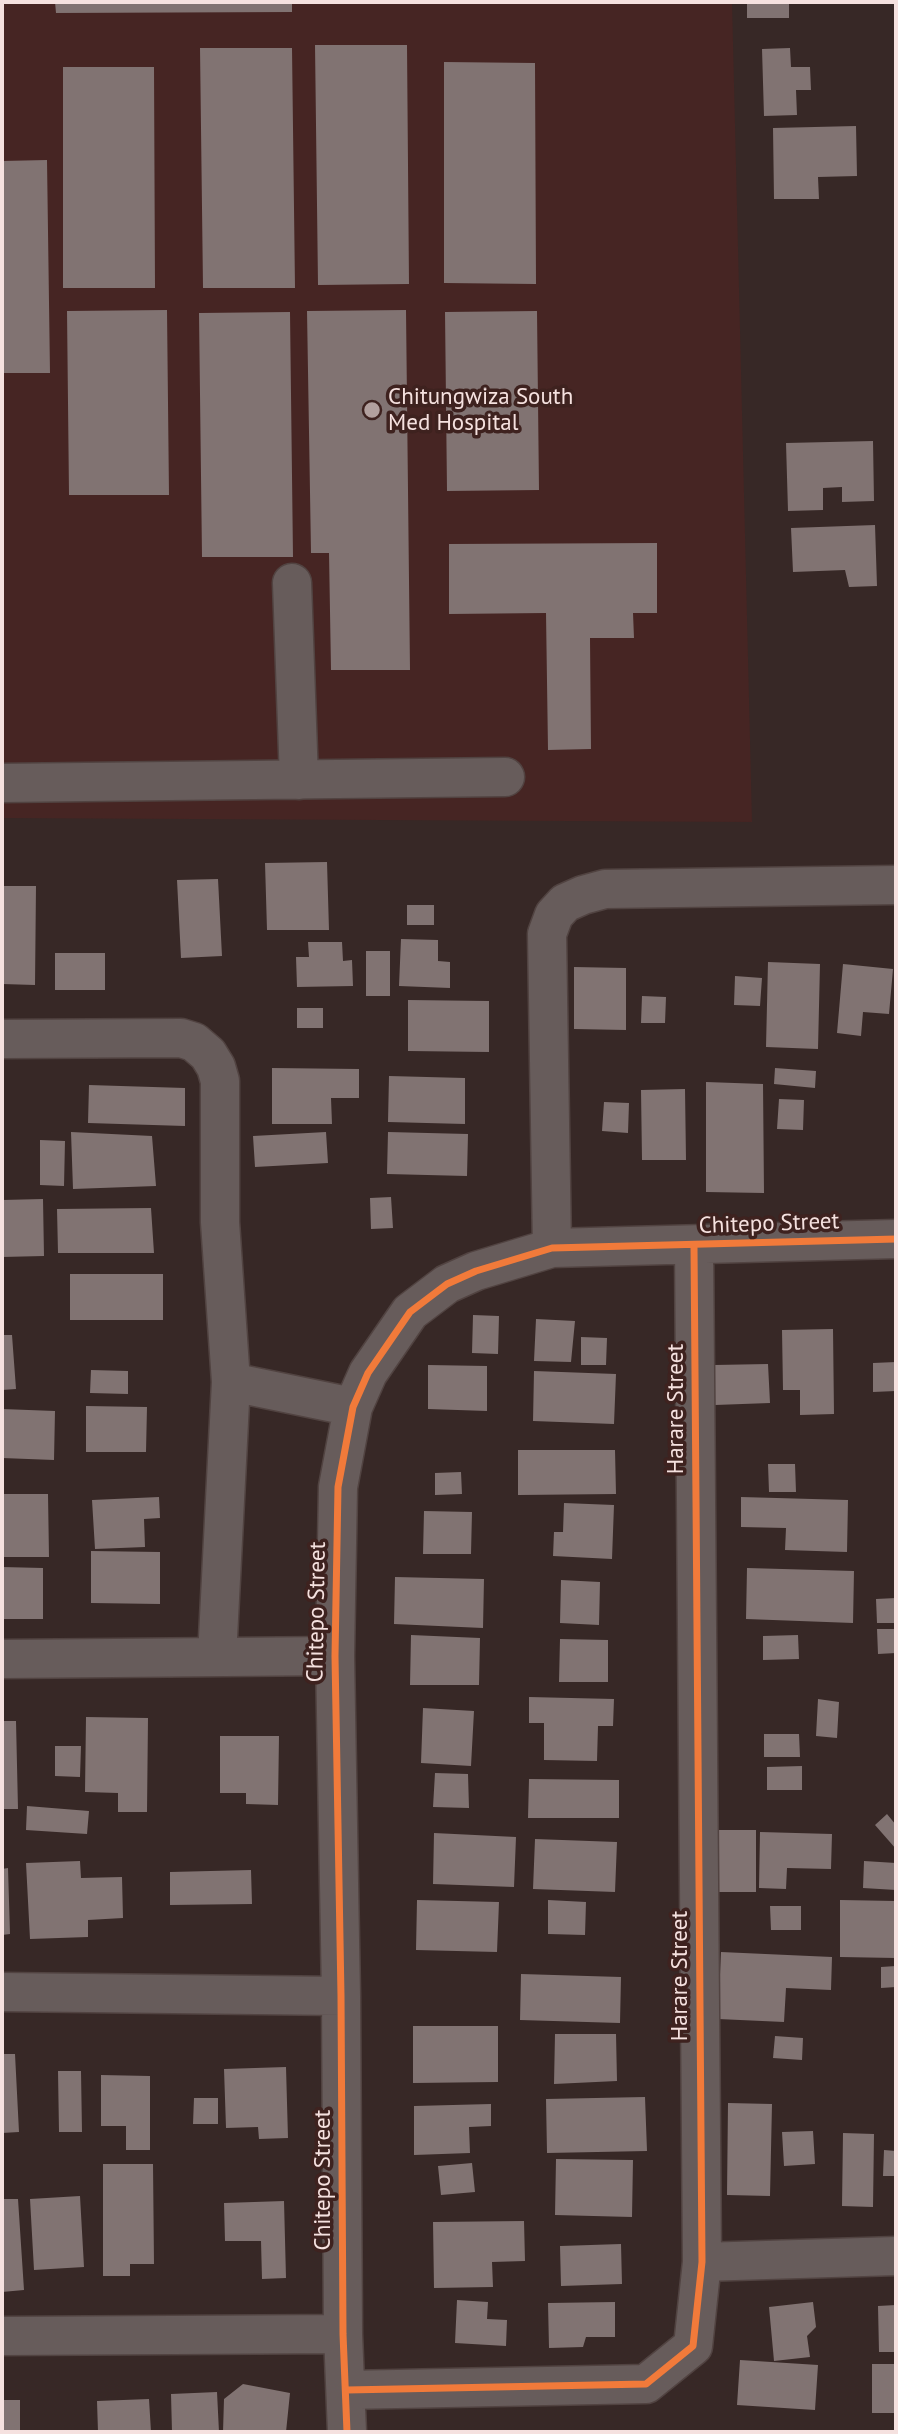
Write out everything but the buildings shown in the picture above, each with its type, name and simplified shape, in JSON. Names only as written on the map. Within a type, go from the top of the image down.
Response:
[{"type":"street","points":[[292,583],[299,780]]},
{"type":"street","points":[[2,783],[505,777]]},
{"type":"street","points":[[552,1248],[547,934],[554,915],[565,903],[605,889],[896,885]]},
{"type":"street","points":[[2,1039],[181,1038],[194,1042],[208,1054],[216,1067],[220,1081],[220,1222],[231,1382],[217,1657]]},
{"type":"street","name":"Chitepo Street","points":[[347,2432],[343,2334],[335,1656],[338,1487],[353,1407],[368,1373],[410,1312],[447,1284],[476,1271],[552,1248],[896,1239]]},
{"type":"street","name":"Harare Street","points":[[347,2390],[646,2384],[693,2346],[702,2262],[694,1246]]},
{"type":"street","points":[[231,1382],[353,1407]]},
{"type":"street","points":[[2,1659],[335,1656]]},
{"type":"street","points":[[2,1992],[341,1996]]},
{"type":"street","points":[[702,2262],[896,2256]]},
{"type":"street","points":[[2,2336],[343,2334]]},
{"type":"shaded area","name":"Chitungwiza South Med Hospital","points":[[2,2],[732,2],[752,822],[2,818]]},
{"type":"cycle path","points":[[347,2432],[343,2334],[335,1656],[338,1487],[353,1407],[368,1373],[410,1312],[447,1284],[476,1271],[552,1248],[896,1239]]},
{"type":"cycle path","points":[[347,2390],[646,2384],[693,2346],[702,2262],[694,1246]]},
{"type":"place","name":"Chitungwiza South Med Hospital","points":[[372,410]]}]
